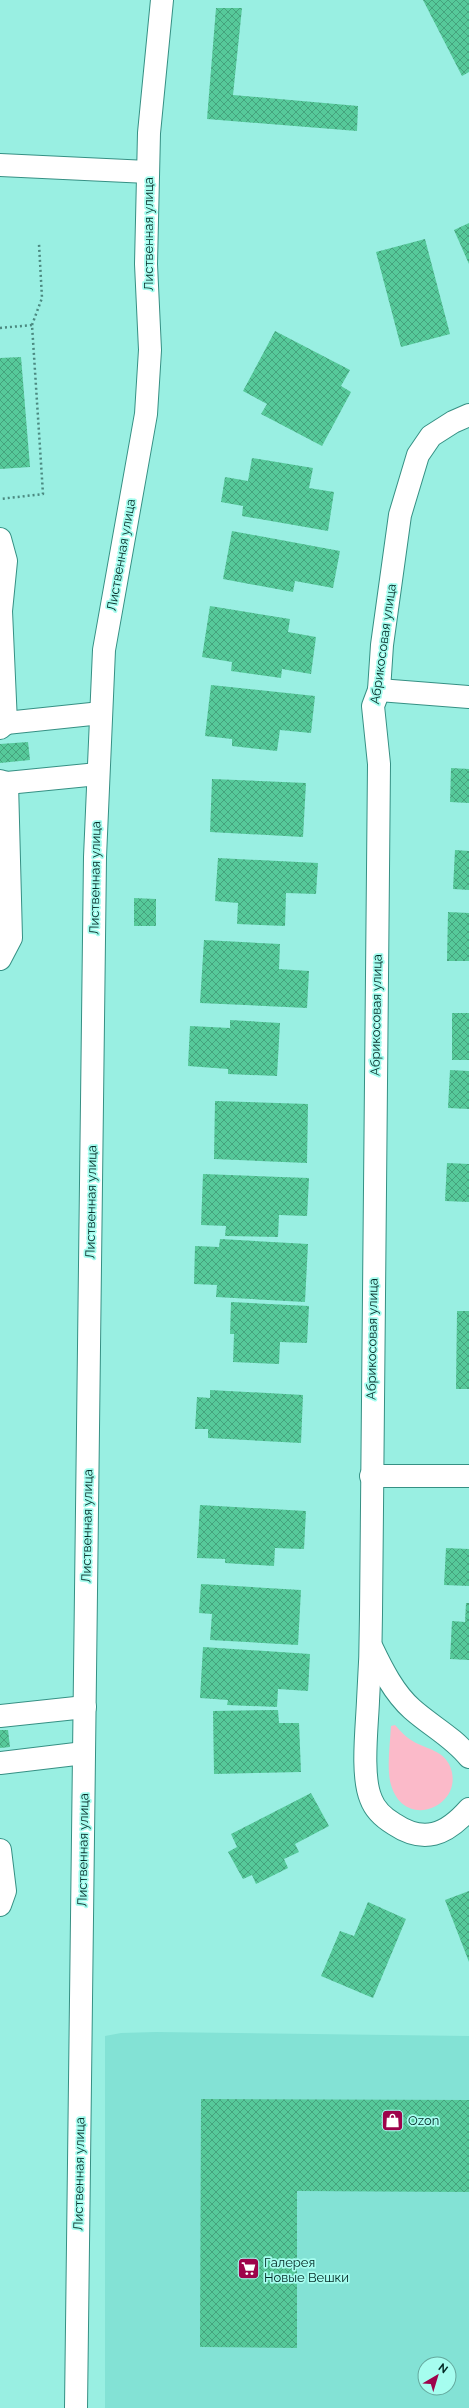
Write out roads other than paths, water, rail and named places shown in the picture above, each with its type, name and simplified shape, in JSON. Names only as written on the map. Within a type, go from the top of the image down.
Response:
[{"type":"street","name":"Лиственная улица","points":[[76,2408],[95,857],[104,650],[146,414],[150,350],[146,264],[149,133],[162,0]]},
{"type":"street","points":[[0,165],[148,172]]},
{"type":"street","name":"Абрикосовая улица","points":[[469,416],[453,422],[431,436],[418,455],[410,476],[400,515],[382,645],[379,690],[373,706],[380,764],[371,1476],[371,1647],[366,1750],[369,1796],[376,1810],[391,1822],[412,1835],[436,1834],[456,1824],[469,1810]]},
{"type":"street","points":[[0,539],[6,561],[1,611],[3,725],[101,713]]},
{"type":"street","points":[[379,690],[469,697]]},
{"type":"street","points":[[0,959],[10,938],[3,782],[98,774]]},
{"type":"street","points":[[371,1476],[469,1476]]},
{"type":"street","name":"Абрикосовая улица","points":[[371,1647],[391,1684],[412,1709],[458,1743],[469,1757]]},
{"type":"street","points":[[0,1716],[85,1707]]},
{"type":"street","points":[[0,1763],[84,1753]]},
{"type":"street","points":[[0,1850],[5,1890],[0,1905]]},
{"type":"place","name":"Ozon","points":[[393,2120]]},
{"type":"place","name":"Галерея Новые Вешки","points":[[249,2269]]}]
